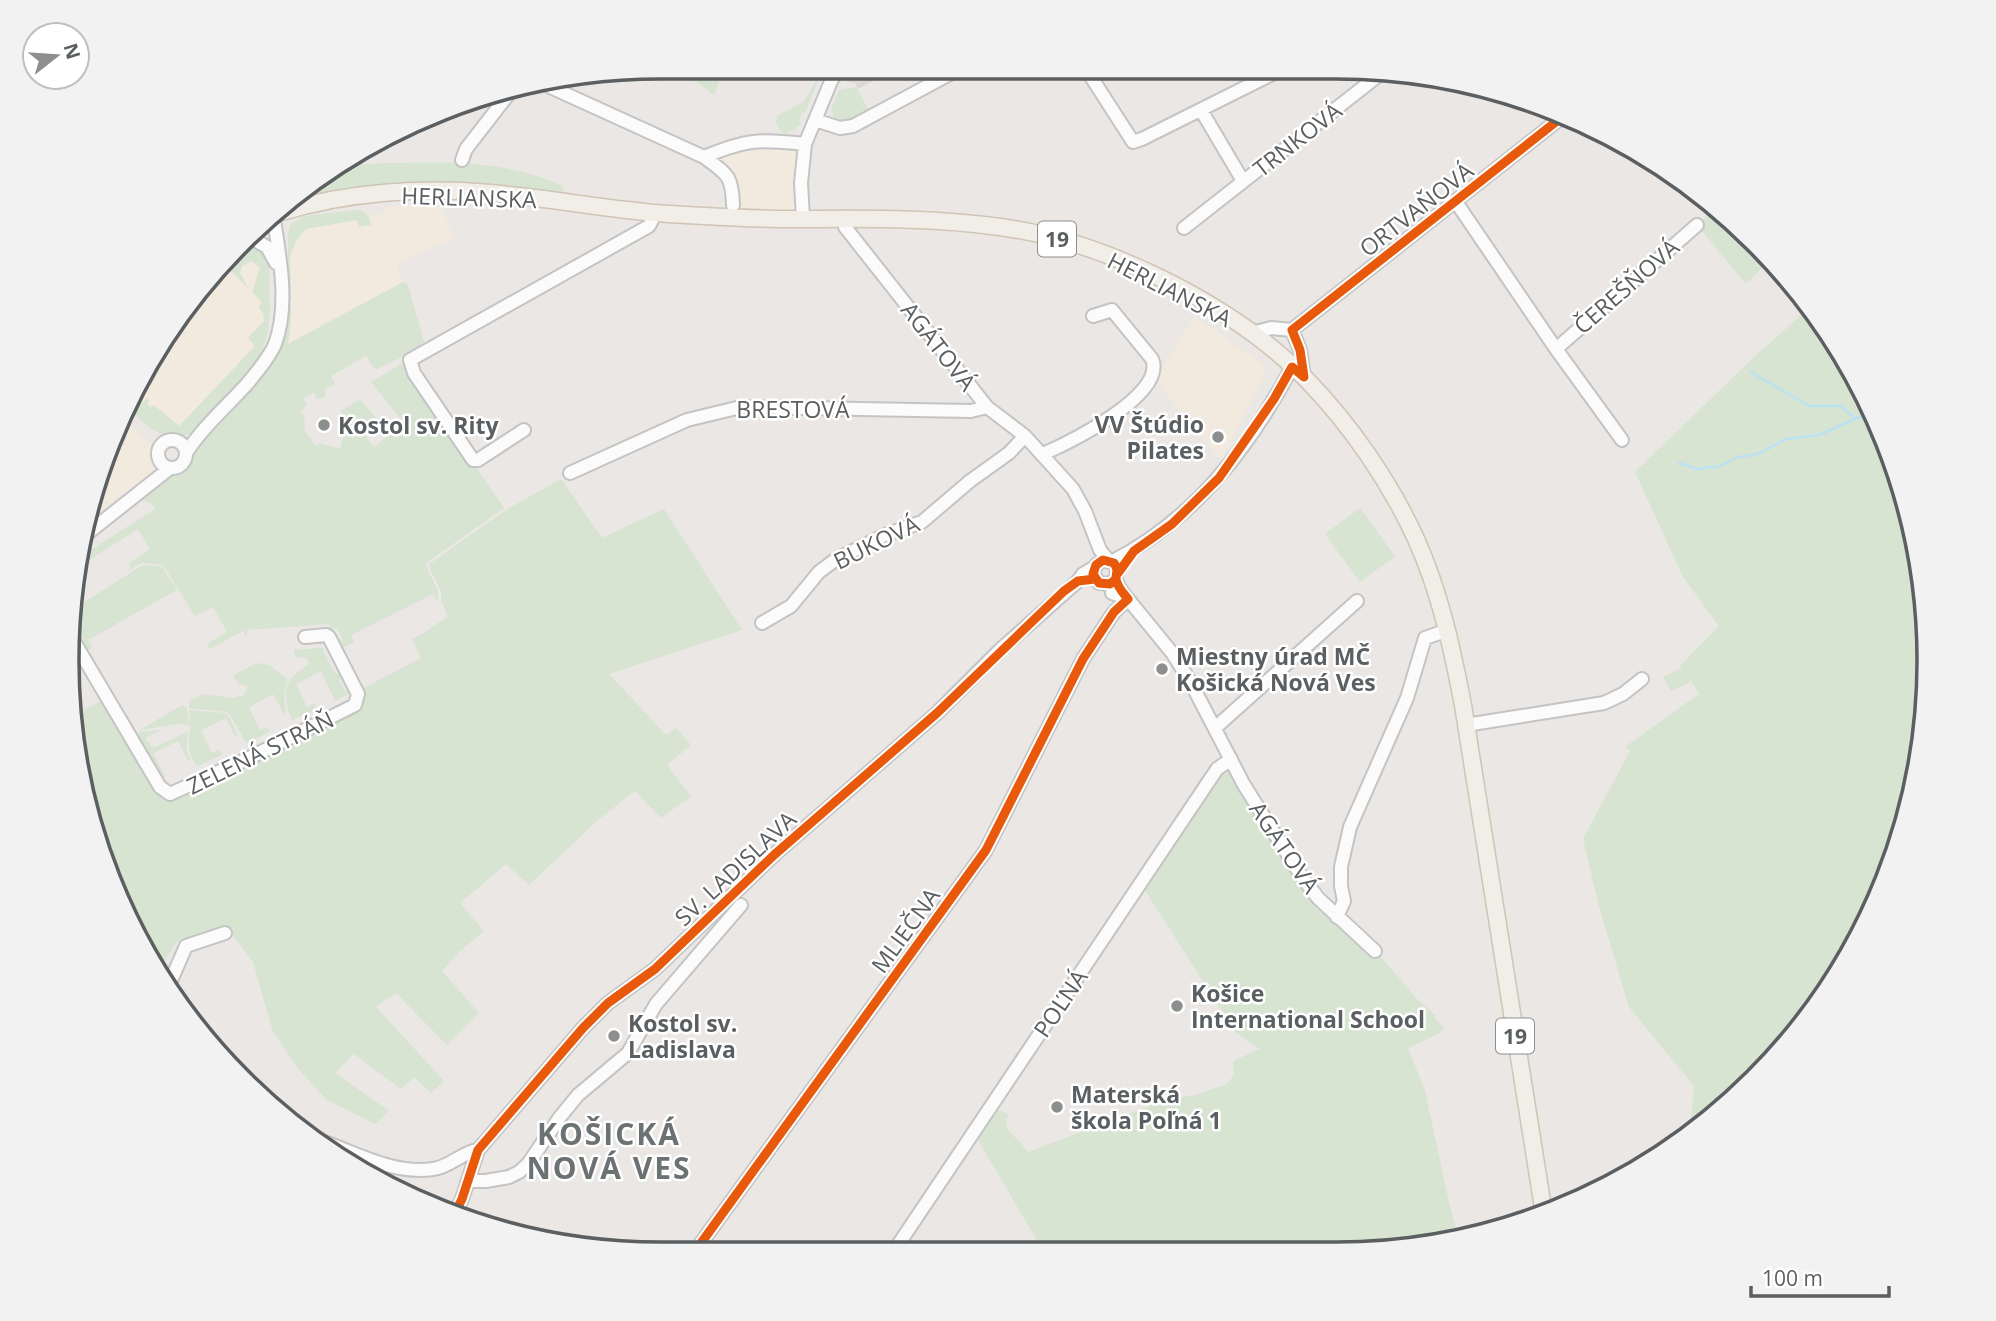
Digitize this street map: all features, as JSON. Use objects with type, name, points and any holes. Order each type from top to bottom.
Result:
[{"type":"main road","name":"HERLIANSKA","points":[[301,203],[397,193],[470,192],[656,213],[957,222],[1005,227],[1092,249],[1157,277],[1252,333],[1298,372],[1339,417],[1391,492],[1432,577],[1448,630]]},
{"type":"main road","name":"19","points":[[1448,630],[1466,725],[1542,1204]]},
{"type":"street","points":[[803,219],[801,183],[805,144],[831,79]]},
{"type":"street","points":[[815,120],[839,128],[853,127],[941,79]]},
{"type":"street","points":[[1092,79],[1133,142],[1262,79]]},
{"type":"street","name":"TRNKOVÁ","points":[[1184,228],[1373,80]]},
{"type":"street","points":[[554,89],[704,158],[724,172],[731,181],[733,205]]},
{"type":"street","points":[[462,160],[467,149],[503,101]]},
{"type":"street","name":"TRNKOVÁ","points":[[1201,110],[1243,181]]},
{"type":"street","name":"ORTVAŇOVÁ","points":[[1292,330],[1556,122]]},
{"type":"street","points":[[704,158],[749,141],[805,144]]},
{"type":"street","name":"ČEREŠŇOVÁ","points":[[1456,202],[1622,440]]},
{"type":"street","points":[[524,430],[478,460],[473,460],[414,373],[410,360],[649,226],[656,213]]},
{"type":"street","points":[[165,465],[182,464],[183,447],[201,432],[247,383],[272,350],[279,325],[280,272],[275,225]]},
{"type":"street","name":"ČEREŠŇOVÁ","points":[[1556,349],[1697,225]]},
{"type":"street","name":"AGÁTOVÁ","points":[[845,228],[987,407],[1025,436],[1043,454],[1079,500],[1087,513],[1106,571],[1114,612]]},
{"type":"street","points":[[257,241],[267,247],[280,272]]},
{"type":"street","points":[[1043,454],[1086,432],[1139,395],[1154,368],[1152,359],[1112,310],[1093,316]]},
{"type":"street","points":[[1252,333],[1271,328],[1292,330],[1303,361],[1298,372]]},
{"type":"street","name":"SV. LADISLAVA","points":[[458,1205],[478,1150],[583,1028],[608,1003],[655,969],[774,855],[937,713],[1001,649],[1083,574],[1106,571],[1172,524],[1219,478],[1268,408],[1298,372]]},
{"type":"street","name":"BRESTOVÁ","points":[[569,473],[687,420],[741,407],[971,411],[987,407]]},
{"type":"street","name":"BUKOVÁ","points":[[762,622],[791,607],[819,572],[835,560],[885,535],[922,522],[970,481],[1009,453],[1025,436]]},
{"type":"street","points":[[165,465],[158,452],[162,443],[171,440],[183,447]]},
{"type":"street","points":[[95,528],[152,484],[165,465]]},
{"type":"street","points":[[1106,571],[1128,599]]},
{"type":"street","name":"AGÁTOVÁ","points":[[1128,599],[1173,654],[1244,785],[1284,851],[1318,898],[1375,951]]},
{"type":"street","name":"MLIEČNA","points":[[702,1242],[986,850],[1083,659],[1114,612],[1128,599]]},
{"type":"street","points":[[1215,728],[1357,601]]},
{"type":"street","points":[[1338,917],[1344,901],[1341,867],[1350,827],[1407,698],[1425,638],[1448,630]]},
{"type":"street","name":"ZELENÁ STRÁŇ","points":[[79,651],[160,787],[170,794],[201,782],[355,705],[358,694],[329,637],[305,637]]},
{"type":"street","points":[[1466,725],[1604,703],[1623,694],[1642,679]]},
{"type":"street","name":"POĽNÁ","points":[[900,1242],[1217,769],[1231,759]]},
{"type":"street","name":"SV. LADISLAVA","points":[[468,1181],[509,1177],[528,1164],[560,1116],[578,1095],[628,1053],[656,1004],[741,905]]},
{"type":"street","points":[[173,977],[186,946],[225,933]]},
{"type":"street","points":[[352,1153],[380,1164],[411,1169],[435,1169],[454,1162],[470,1151],[478,1150]]},
{"type":"shaded area","points":[[877,79],[858,89],[855,83],[845,81]]},
{"type":"shaded area","points":[[805,144],[803,219],[733,218],[732,185],[704,157],[731,146]]},
{"type":"shaded area","points":[[440,203],[454,238],[397,263],[403,282],[288,345],[291,319],[290,255],[303,231],[312,225],[328,221],[382,214],[386,207]]},
{"type":"shaded area","points":[[252,247],[269,263],[268,333],[179,435],[153,423],[137,408],[157,370],[199,306]]},
{"type":"shaded area","points":[[1195,316],[1265,366],[1265,374],[1221,460],[1155,380]]},
{"type":"shaded area","points":[[130,424],[151,446],[155,461],[154,470],[135,489],[122,494],[98,513]]},
{"type":"green space","points":[[693,79],[720,79],[714,95]]},
{"type":"green space","points":[[818,79],[805,113],[802,112],[799,120],[801,123],[787,134],[781,132],[776,123],[777,116],[804,102]]},
{"type":"green space","points":[[856,87],[870,112],[848,121],[834,118],[831,110],[839,90]]},
{"type":"green space","points":[[462,163],[488,166],[538,176],[562,186],[564,190],[560,194],[463,183],[387,186],[314,194],[358,164]]},
{"type":"green space","points":[[355,210],[366,214],[371,225],[359,227],[357,220],[306,229],[296,241],[290,255],[291,319],[288,344],[403,282],[408,285],[425,346],[377,369],[366,356],[331,376],[335,384],[325,389],[325,397],[317,399],[314,392],[303,398],[307,404],[300,413],[304,415],[305,431],[316,446],[318,443],[340,449],[345,428],[359,429],[374,447],[404,423],[371,382],[404,362],[504,508],[425,564],[438,591],[438,603],[433,594],[351,635],[354,642],[345,647],[337,644],[343,640],[337,628],[330,631],[329,624],[247,630],[247,637],[243,631],[210,649],[207,644],[227,632],[213,607],[195,616],[163,565],[142,563],[127,571],[131,567],[129,563],[150,549],[138,529],[88,561],[89,551],[155,509],[151,503],[141,500],[166,476],[185,466],[190,453],[285,331],[288,312],[288,233],[291,224],[304,216]]},
{"type":"green space","points":[[1709,214],[1763,267],[1746,284],[1697,225]]},
{"type":"green space","points":[[253,245],[261,248],[269,263],[268,333],[259,360],[195,431],[169,437],[146,425],[134,414],[147,398],[147,404],[151,407],[154,405],[179,426],[255,346],[248,338],[264,321],[259,307],[262,302],[252,292],[260,268],[252,261],[242,266],[240,273],[249,289],[230,270]]},
{"type":"green space","points":[[1802,313],[1819,337],[1857,403],[1873,438],[1897,510],[1906,547],[1916,622],[1916,699],[1912,736],[1906,774],[1886,847],[1873,883],[1839,951],[1797,1015],[1773,1044],[1747,1072],[1691,1121],[1694,1086],[1629,1007],[1599,906],[1583,839],[1630,751],[1625,747],[1699,694],[1687,675],[1690,682],[1671,691],[1663,677],[1681,668],[1719,626],[1683,577],[1635,472]]},
{"type":"green space","points":[[360,399],[380,423],[373,429],[347,426],[341,411]]},
{"type":"green space","points":[[561,479],[602,538],[664,509],[742,630],[609,674],[666,735],[676,728],[691,745],[667,765],[691,796],[661,818],[635,791],[599,819],[529,885],[506,864],[460,903],[484,931],[442,971],[479,1013],[447,1045],[396,993],[376,1007],[444,1081],[431,1093],[414,1077],[401,1089],[354,1054],[335,1073],[389,1111],[375,1124],[327,1100],[300,1071],[273,1032],[253,962],[230,931],[222,928],[177,942],[163,962],[139,918],[110,847],[90,774],[81,708],[86,709],[99,702],[100,697],[159,792],[354,711],[360,690],[421,658],[412,639],[448,617],[441,600],[441,591],[428,565],[506,510]]},
{"type":"green space","points":[[1360,508],[1395,556],[1360,582],[1325,534]]},
{"type":"green space","points":[[143,565],[162,567],[177,590],[88,640],[92,648],[86,650],[80,639],[82,603]]},
{"type":"green space","points":[[322,648],[335,673],[344,674],[339,680],[345,691],[350,689],[352,692],[335,701],[321,671],[296,684],[307,707],[315,703],[317,709],[292,720],[287,705],[288,683],[309,663],[306,658],[295,657],[294,650]]},
{"type":"green space","points":[[256,663],[269,665],[287,679],[284,714],[273,694],[249,707],[260,730],[267,727],[270,732],[246,743],[227,712],[189,708],[189,701],[204,694],[232,698],[244,695],[248,687],[239,684],[233,676]]},
{"type":"green space","points":[[182,705],[186,707],[190,725],[176,724],[140,730]]},
{"type":"green space","points":[[189,710],[225,713],[237,734],[236,738],[226,718],[201,730],[212,753],[219,750],[222,755],[198,766],[190,754]]},
{"type":"green space","points":[[161,730],[145,738],[151,746],[155,747],[188,732],[186,749],[190,759],[188,761],[178,741],[153,753],[165,776],[162,778],[137,735],[139,732]]},
{"type":"green space","points":[[1231,759],[1302,877],[1381,957],[1444,1028],[1438,1034],[1408,1048],[1425,1091],[1456,1229],[1374,1241],[1038,1242],[978,1140],[998,1110],[1008,1114],[1006,1126],[1028,1152],[1165,1100],[1195,1095],[1227,1084],[1234,1075],[1233,1061],[1260,1049],[1236,1033],[1141,884]]},
{"type":"waterway","points":[[1751,372],[1809,406],[1840,406],[1855,418]]},
{"type":"waterway","points":[[1679,463],[1697,469],[1720,466],[1738,457],[1758,454],[1786,439],[1819,435],[1863,416]]},
{"type":"cycle path","points":[[1304,377],[1300,350],[1292,330],[1556,122]]},
{"type":"cycle path","points":[[1118,573],[1134,551],[1172,524],[1219,478],[1274,399],[1292,367],[1304,377]]},
{"type":"cycle path","points":[[1103,560],[1114,563],[1117,570],[1116,579],[1110,584],[1099,583],[1093,574],[1096,565],[1103,560]]},
{"type":"cycle path","points":[[459,1205],[478,1150],[583,1028],[608,1003],[655,969],[774,855],[937,713],[1064,591],[1078,581],[1095,579]]},
{"type":"cycle path","points":[[702,1242],[986,850],[1083,659],[1114,612],[1128,599],[1116,579]]},
{"type":"place","name":"Kostol sv. Rity","points":[[324,425]]},
{"type":"place","name":"VV Štúdio Pilates","points":[[1218,437]]},
{"type":"place","name":"Miestny úrad MČ Košická Nová Ves","points":[[1162,669]]},
{"type":"place","name":"Košice International School","points":[[1177,1006]]},
{"type":"place","name":"Kostol sv. Ladislava","points":[[614,1036]]},
{"type":"place","name":"Materská škola Poľná 1","points":[[1057,1107]]},
{"type":"district","name":"KOŠICKÁ NOVÁ VES","points":[[609,1150]]}]
